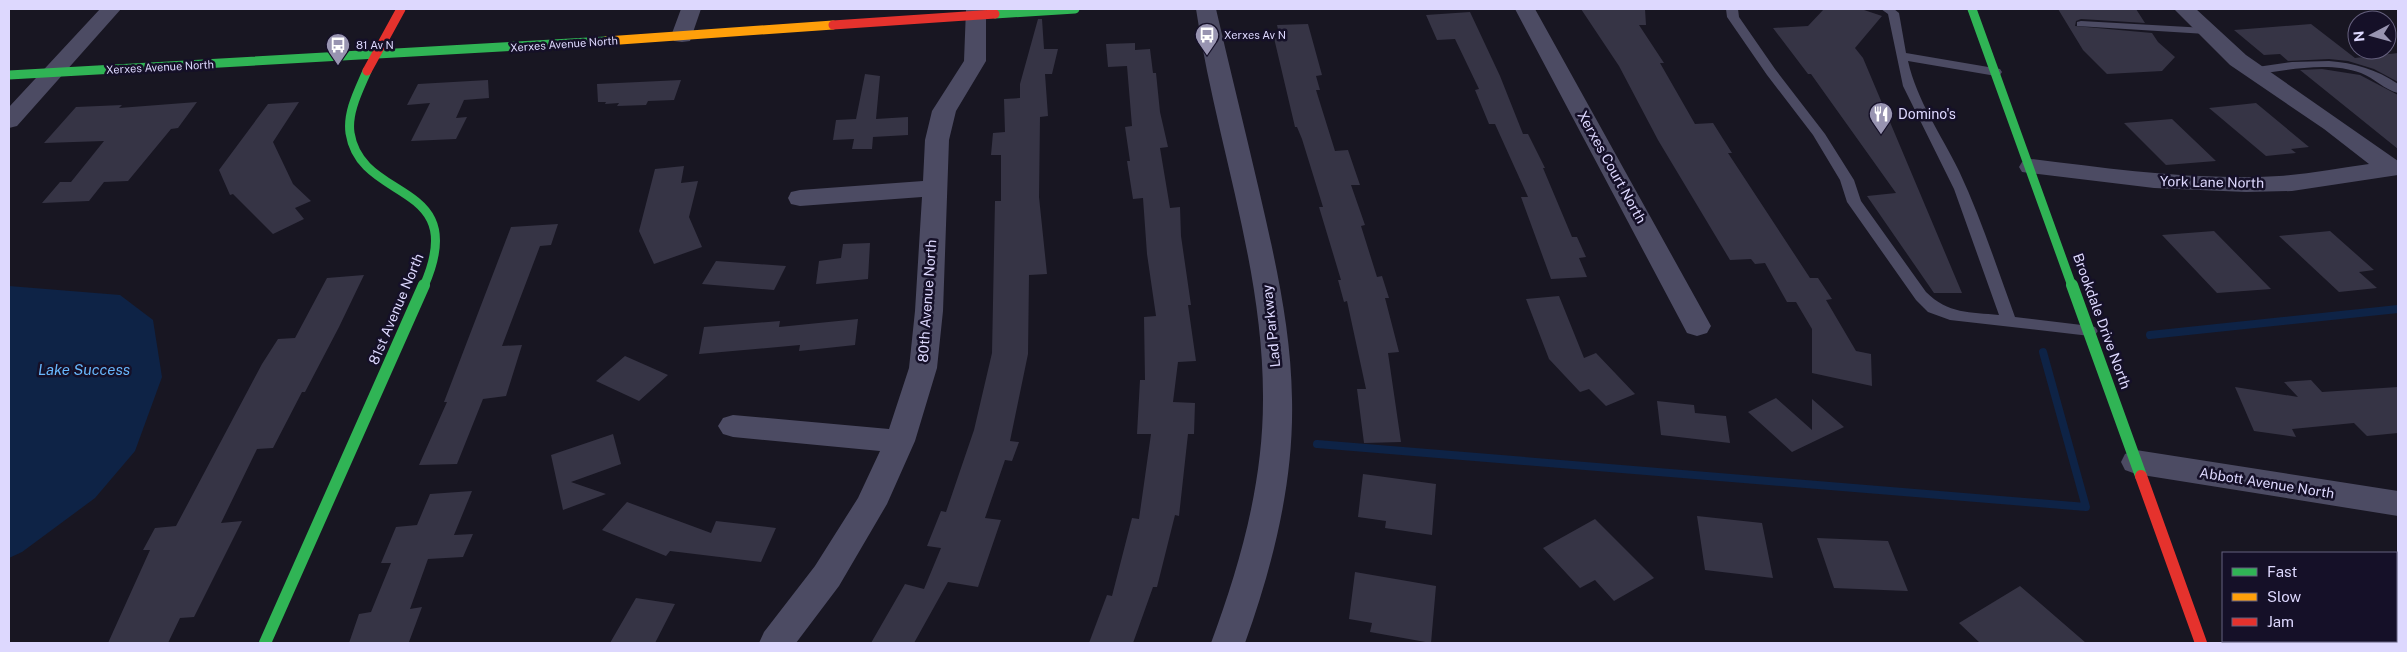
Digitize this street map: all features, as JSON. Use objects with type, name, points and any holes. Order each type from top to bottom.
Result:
[{"type":"street","points":[[9,121],[111,9]]},
{"type":"street","name":"81st Avenue North","points":[[265,643],[425,283],[436,251],[436,230],[426,212],[376,175],[359,156],[350,134],[352,112],[373,55],[401,9]]},
{"type":"street","points":[[682,36],[691,9]]},
{"type":"street","name":"Xerxes Avenue North","points":[[9,75],[682,36],[976,12],[1075,9]]},
{"type":"street","name":"Lad Parkway","points":[[1206,9],[1267,283],[1276,353],[1277,430],[1265,518],[1241,609],[1228,643]]},
{"type":"street","name":"Xerxes Court North","points":[[1525,9],[1697,326]]},
{"type":"street","name":"Brookdale Drive North","points":[[1972,9],[2031,167],[2201,643]]},
{"type":"street","name":"York Lane North","points":[[2184,9],[2206,31],[2254,71],[2395,169]]},
{"type":"street","name":"80th Avenue North","points":[[776,643],[828,576],[871,504],[900,441],[923,368],[929,311],[937,140],[944,111],[975,61],[976,12]]},
{"type":"street","name":"York Lane North","points":[[2031,167],[2147,181],[2214,184],[2279,184],[2395,169]]},
{"type":"street","points":[[800,198],[934,188]]},
{"type":"street","points":[[734,426],[900,441]]},
{"type":"street","name":"Abbott Avenue North","points":[[2136,462],[2398,504]]},
{"type":"lane","points":[[1732,9],[1733,17],[1755,49],[1819,134],[1847,180],[1854,202],[1921,296],[1933,308],[1950,314],[2090,331]]},
{"type":"lane","points":[[1887,9],[1893,13],[1903,69],[1914,98],[1952,172],[1973,220],[2009,322]]},
{"type":"lane","points":[[2081,24],[2206,31]]},
{"type":"lane","points":[[1901,56],[1996,72]]},
{"type":"lane","points":[[2254,71],[2320,62],[2359,68],[2398,89]]},
{"type":"water","name":"Lake Success","points":[[9,286],[120,295],[153,320],[162,377],[135,451],[95,498],[22,552],[9,558]]},
{"type":"building","points":[[1581,9],[1645,9],[1646,25],[1639,25],[1664,63],[1660,63],[1695,124],[1713,123],[1732,153],[1728,153],[1810,278],[1818,278],[1832,299],[1826,300],[1856,351],[1871,354],[1872,386],[1812,373],[1812,329],[1796,302],[1787,302],[1765,263],[1755,264],[1751,259],[1730,260],[1658,140],[1619,66]]},
{"type":"building","points":[[1824,9],[1861,9],[1882,16],[1855,48],[1863,58],[1962,293],[1934,293],[1867,196],[1896,193],[1811,74],[1808,74],[1773,28],[1808,26]]},
{"type":"building","points":[[2058,9],[2136,9],[2145,23],[2081,19],[2076,21],[2075,26],[2152,33],[2158,42],[2175,57],[2162,71],[2107,74],[2083,50]]},
{"type":"building","points":[[1470,12],[1500,76],[1523,134],[1528,134],[1545,168],[1543,168],[1572,237],[1577,237],[1586,257],[1579,258],[1587,277],[1551,279],[1521,197],[1528,197],[1495,124],[1489,124],[1475,90],[1479,89],[1455,39],[1437,40],[1426,15]]},
{"type":"building","points":[[1038,19],[1042,19],[1044,49],[1058,49],[1052,74],[1045,74],[1048,116],[1040,117],[1039,197],[1047,274],[1029,275],[1028,354],[1010,441],[1019,442],[1012,461],[1005,460],[985,518],[1001,520],[978,587],[948,582],[914,643],[871,643],[905,584],[924,589],[941,548],[927,546],[941,511],[946,512],[974,430],[992,353],[995,201],[1001,201],[1001,155],[991,155],[993,133],[1005,132],[1004,99],[1020,98],[1020,84]]},
{"type":"building","points":[[1308,24],[1322,75],[1316,76],[1320,90],[1316,90],[1335,151],[1348,150],[1360,185],[1351,185],[1365,225],[1361,226],[1377,277],[1382,276],[1389,298],[1385,298],[1399,352],[1388,353],[1401,442],[1364,443],[1357,389],[1366,389],[1347,301],[1344,302],[1338,280],[1341,280],[1319,207],[1323,207],[1302,139],[1297,127],[1295,127],[1274,38],[1280,38],[1277,25]]},
{"type":"building","points":[[2311,24],[2347,52],[2347,60],[2397,60],[2398,53],[2398,82],[2374,69],[2348,61],[2329,59],[2288,61],[2280,54],[2264,55],[2234,30]]},
{"type":"building","points":[[1135,43],[1135,50],[1150,49],[1153,73],[1156,73],[1160,112],[1168,147],[1160,148],[1170,208],[1180,207],[1181,236],[1191,305],[1188,305],[1196,361],[1178,362],[1173,402],[1195,403],[1194,434],[1188,434],[1179,516],[1175,515],[1157,587],[1153,587],[1133,643],[1089,643],[1107,595],[1112,596],[1132,518],[1139,519],[1151,434],[1137,434],[1140,380],[1145,380],[1144,317],[1156,316],[1147,254],[1143,198],[1133,199],[1127,161],[1130,161],[1125,127],[1132,126],[1127,66],[1108,67],[1106,44]]},
{"type":"building","points":[[2322,69],[2360,75],[2398,95],[2398,149],[2300,70]]},
{"type":"building","points":[[865,74],[880,76],[876,119],[908,117],[908,135],[873,137],[872,149],[852,149],[854,139],[833,140],[836,120],[856,119]]},
{"type":"building","points":[[488,80],[489,98],[464,100],[456,118],[467,117],[456,139],[411,141],[430,103],[407,105],[418,84]]},
{"type":"building","points":[[681,80],[674,100],[648,101],[646,105],[617,106],[619,103],[605,104],[606,102],[598,102],[597,84]]},
{"type":"building","points":[[197,102],[178,128],[171,129],[128,181],[104,182],[89,201],[42,203],[60,182],[71,182],[104,141],[44,143],[76,107],[122,105],[119,108]]},
{"type":"building","points":[[299,102],[273,142],[293,184],[311,201],[295,208],[304,219],[273,234],[233,194],[230,195],[219,170],[268,104]]},
{"type":"building","points":[[2256,103],[2309,147],[2291,149],[2296,153],[2266,156],[2209,108]]},
{"type":"building","points":[[2172,119],[2216,161],[2166,165],[2124,123]]},
{"type":"building","points":[[684,166],[681,183],[698,181],[689,217],[702,247],[654,264],[639,231],[655,169]]},
{"type":"building","points":[[558,224],[551,245],[540,246],[502,346],[522,345],[506,396],[483,399],[457,464],[419,465],[447,402],[444,402],[511,227]]},
{"type":"building","points":[[2214,231],[2271,289],[2217,293],[2162,235]]},
{"type":"building","points":[[2330,231],[2374,270],[2359,272],[2377,288],[2339,292],[2279,236]]},
{"type":"building","points":[[870,243],[868,279],[816,284],[819,261],[841,258],[843,244]]},
{"type":"building","points":[[716,261],[786,266],[774,290],[702,284]]},
{"type":"building","points":[[364,275],[305,392],[302,392],[273,448],[257,449],[221,523],[242,521],[194,617],[180,618],[168,643],[108,643],[150,550],[143,550],[155,528],[176,526],[262,364],[278,339],[295,338],[327,278]]},
{"type":"building","points":[[1559,296],[1584,358],[1596,353],[1635,394],[1606,406],[1589,389],[1580,392],[1549,359],[1526,299]]},
{"type":"building","points":[[858,319],[855,345],[799,351],[800,345],[699,354],[704,327],[780,321],[779,327]]},
{"type":"building","points":[[625,356],[668,375],[639,401],[596,381]]},
{"type":"building","points":[[2311,380],[2322,392],[2398,387],[2398,433],[2367,436],[2354,423],[2292,429],[2296,437],[2254,431],[2235,387],[2298,397],[2284,382]]},
{"type":"building","points":[[1776,398],[1812,430],[1812,399],[1844,427],[1792,452],[1748,412]]},
{"type":"building","points":[[1657,401],[1694,405],[1695,413],[1726,416],[1730,443],[1661,435]]},
{"type":"building","points":[[613,434],[621,464],[571,482],[606,494],[563,510],[551,455]]},
{"type":"building","points":[[1363,474],[1436,484],[1432,535],[1385,528],[1386,521],[1358,517]]},
{"type":"building","points":[[472,491],[454,535],[473,534],[463,557],[428,559],[410,609],[422,607],[409,642],[349,643],[359,614],[371,612],[391,563],[381,563],[396,527],[417,525],[430,494]]},
{"type":"building","points":[[627,502],[711,533],[716,521],[776,528],[761,562],[670,551],[666,556],[602,530]]},
{"type":"building","points":[[1697,516],[1762,523],[1773,578],[1705,570]]},
{"type":"building","points":[[1595,519],[1654,578],[1614,601],[1595,580],[1580,588],[1543,548]]},
{"type":"building","points":[[1817,538],[1888,541],[1908,591],[1834,588]]},
{"type":"building","points":[[1355,572],[1436,586],[1431,643],[1370,632],[1372,623],[1349,619]]},
{"type":"building","points":[[2020,586],[2086,643],[1980,643],[1959,623]]},
{"type":"building","points":[[636,598],[675,604],[655,643],[610,643]]},
{"type":"waterway","points":[[2150,335],[2398,309]]},
{"type":"waterway","points":[[1317,444],[2086,507],[2043,352]]},
{"type":"traffic: fast","points":[[995,14],[1075,9]]},
{"type":"traffic: fast","points":[[1972,9],[2141,476]]},
{"type":"traffic: fast","points":[[9,75],[606,41]]},
{"type":"traffic: fast","points":[[265,643],[429,274],[436,249],[437,240],[433,223],[424,209],[411,197],[380,176],[366,164],[356,151],[350,134],[350,118],[354,102],[367,71]]},
{"type":"traffic: slow","points":[[606,41],[833,25]]},
{"type":"traffic: jam","points":[[367,71],[401,9]]},
{"type":"traffic: jam","points":[[833,25],[995,14]]},
{"type":"traffic: jam","points":[[2141,476],[2201,643]]},
{"type":"place","name":"Xerxes Av N","points":[[1207,56]]},
{"type":"place","name":"81 Av N","points":[[338,66]]},
{"type":"place","name":"Domino's","points":[[1881,135]]}]
